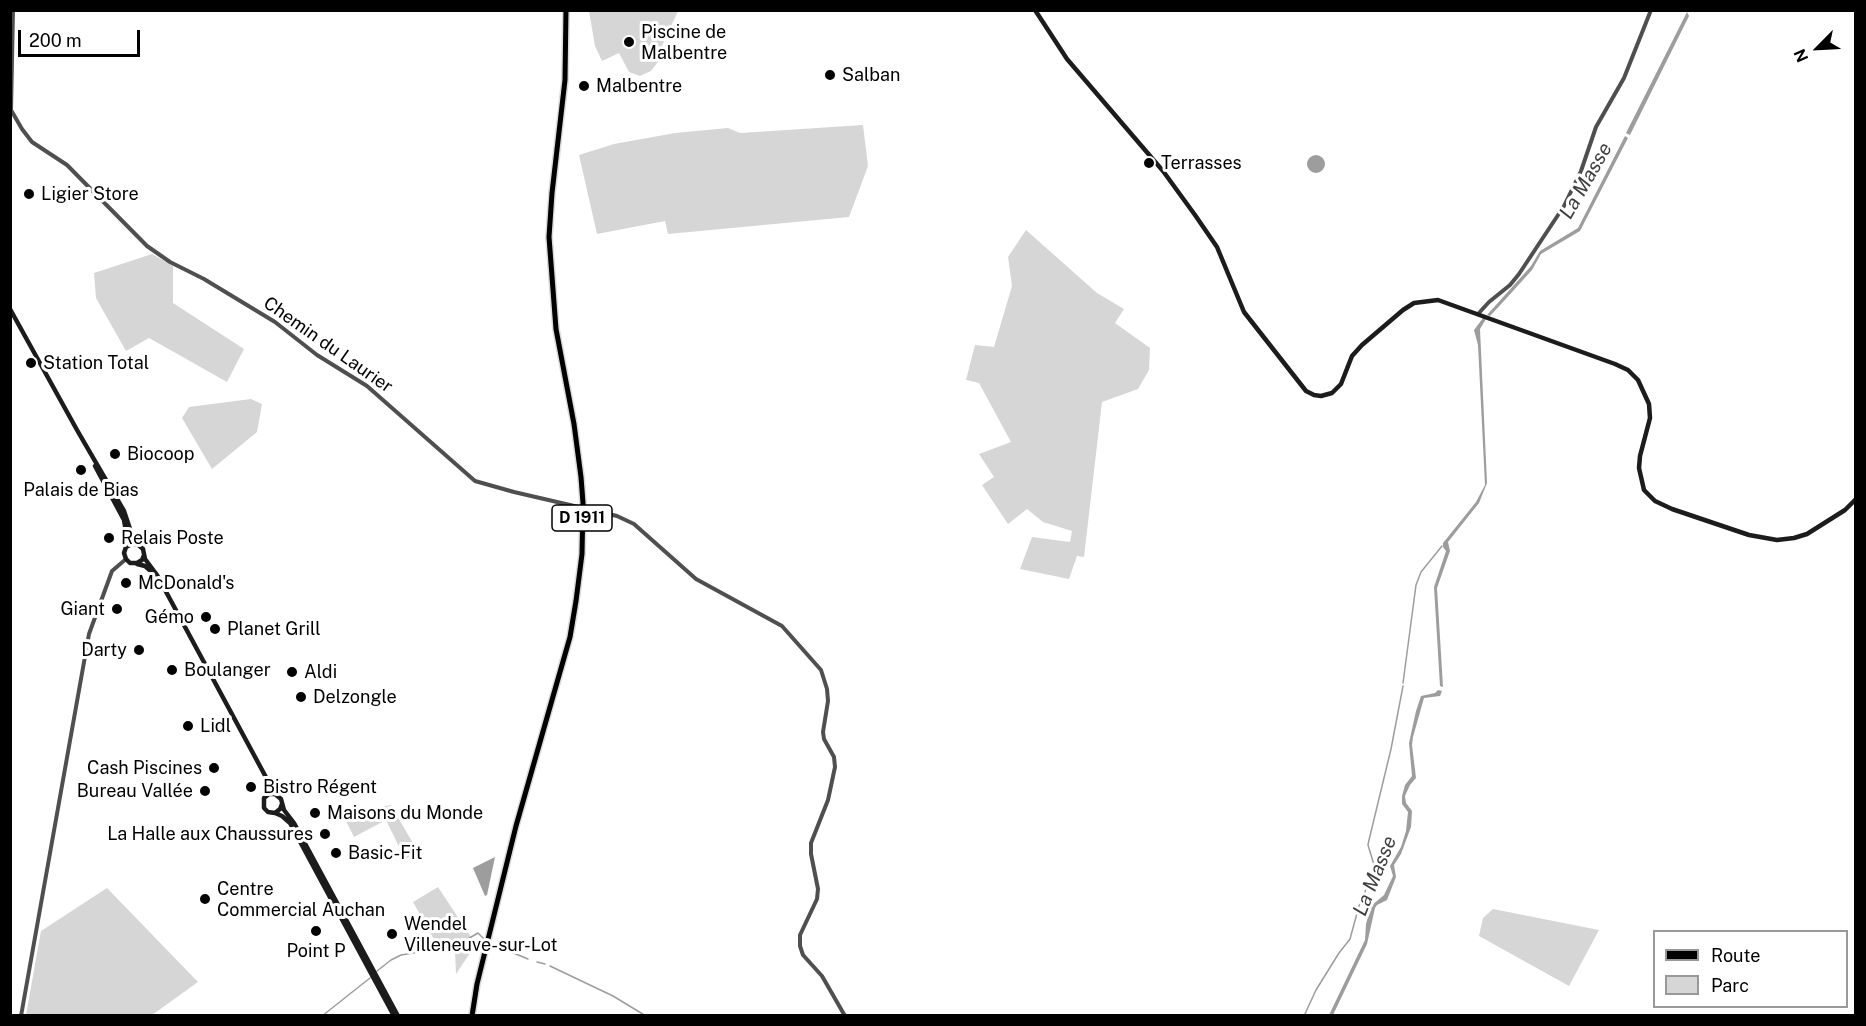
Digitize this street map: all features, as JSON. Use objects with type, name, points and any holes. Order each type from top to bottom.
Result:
[{"type":"main road","name":"D 1911","points":[[472,1016],[477,984],[516,826],[570,637],[582,554],[581,477],[574,424],[556,329],[549,237],[565,80],[566,10]]},
{"type":"main road","points":[[1035,10],[1067,59],[1150,155],[1195,215],[1216,247],[1244,312],[1272,346],[1300,386],[1314,395],[1332,393],[1341,384],[1353,356],[1403,310],[1414,303],[1438,300],[1615,363],[1628,370],[1638,380],[1649,404],[1650,418],[1640,456],[1640,480],[1644,490],[1655,501],[1749,535],[1777,540],[1807,534],[1845,510],[1856,499]]},
{"type":"main road","points":[[10,309],[124,520],[127,532],[124,553],[126,559],[146,566],[159,579]]},
{"type":"main road","points":[[82,440],[117,498],[132,537],[142,547],[144,555],[275,794],[279,796],[396,1016]]},
{"type":"main road","points":[[102,480],[117,498]]},
{"type":"main road","points":[[126,547],[137,544]]},
{"type":"main road","points":[[135,563],[142,560],[144,555]]},
{"type":"main road","points":[[264,772],[266,796],[263,803],[264,808],[268,812],[282,816],[290,823],[396,1016]]},
{"type":"main road","points":[[266,796],[275,794]]},
{"type":"main road","points":[[275,813],[282,804]]},
{"type":"street","points":[[11,110],[13,10]]},
{"type":"street","points":[[1478,314],[1519,274],[1558,216],[1581,171],[1596,127],[1624,78],[1651,10]]},
{"type":"street","name":"Chemin du Laurier","points":[[11,110],[26,136],[67,165],[147,246],[170,262],[229,293],[275,322],[317,355],[367,386],[469,477],[483,484],[617,516],[634,524],[696,579],[782,626],[820,670],[827,689],[828,701],[823,732],[824,740],[834,757],[835,767],[828,800],[811,843],[811,855],[818,889],[817,899],[800,935],[800,946],[803,955],[822,976],[844,1016]]},
{"type":"street","points":[[21,1016],[90,634],[112,571],[126,559]]},
{"type":"green space","name":"Piscine de Malbentre","points":[[589,11],[678,11],[660,50],[661,58],[651,71],[640,76],[629,72],[619,53],[602,61],[595,46]]},
{"type":"green space","points":[[863,125],[868,166],[849,217],[668,234],[665,221],[597,234],[579,155],[614,144],[675,133],[728,128],[740,133]]},
{"type":"green space","points":[[1026,230],[1097,293],[1124,309],[1115,323],[1150,348],[1149,370],[1138,389],[1102,402],[1084,557],[1077,556],[1069,579],[1020,569],[1032,537],[1070,542],[1072,531],[1043,522],[1027,509],[1008,524],[982,485],[994,477],[979,454],[1011,442],[979,383],[966,380],[975,345],[994,347],[1012,286],[1008,257]]},
{"type":"green space","points":[[152,254],[173,266],[173,303],[244,349],[227,382],[149,338],[126,351],[96,298],[94,273]]},
{"type":"green space","points":[[251,399],[262,404],[257,432],[212,469],[182,418],[189,407]]},
{"type":"green space","points":[[391,805],[418,852],[405,859],[386,820],[354,837],[343,815]]},
{"type":"green space","points":[[438,887],[473,940],[470,953],[456,974],[455,951],[441,952],[413,902]]},
{"type":"green space","points":[[107,888],[198,982],[152,1015],[26,1015],[41,931]]},
{"type":"green space","points":[[1493,909],[1599,930],[1569,986],[1479,936],[1483,918]]},
{"type":"shaded area","points":[[1687,12],[1689,16],[1630,135],[1626,133]]},
{"type":"shaded area","points":[[1625,136],[1628,138],[1580,231],[1541,254],[1532,270],[1490,316],[1487,315],[1531,266],[1540,251],[1578,228]]},
{"type":"shaded area","points":[[1316,155],[1322,158],[1325,164],[1322,170],[1316,173],[1310,170],[1307,164],[1310,158]]},
{"type":"shaded area","points":[[1483,318],[1486,319],[1480,329],[1487,483],[1479,503],[1448,542],[1450,551],[1437,588],[1443,687],[1440,686],[1434,587],[1446,551],[1443,543],[1476,502],[1485,485],[1478,345],[1474,330]]},
{"type":"shaded area","points":[[1438,690],[1442,691],[1440,696],[1424,698],[1413,737],[1416,778],[1405,796],[1406,803],[1412,811],[1411,827],[1401,854],[1394,865],[1396,877],[1387,900],[1375,908],[1367,944],[1333,1015],[1329,1015],[1365,940],[1371,906],[1384,895],[1393,876],[1390,866],[1401,847],[1406,831],[1408,812],[1402,804],[1402,796],[1405,785],[1412,776],[1409,743],[1416,711],[1421,696],[1435,693]]},
{"type":"shaded area","points":[[495,857],[487,895],[485,896],[473,868]]},
{"type":"waterway","name":"La Masse","points":[[1403,683],[1416,585],[1421,572],[1442,546]]},
{"type":"waterway","name":"La Masse","points":[[1304,1016],[1316,990],[1350,939],[1359,906],[1375,868],[1368,845],[1391,749],[1403,686]]},
{"type":"waterway","points":[[377,971],[401,955],[456,946],[478,933],[484,939]]},
{"type":"waterway","points":[[506,950],[528,959]]},
{"type":"waterway","points":[[537,962],[545,964]]},
{"type":"waterway","points":[[550,966],[613,996],[646,1016]]},
{"type":"waterway","points":[[322,1016],[370,978]]},
{"type":"place","name":"Piscine de Malbentre","points":[[629,42]]},
{"type":"place","name":"Salban","points":[[830,75]]},
{"type":"place","name":"Malbentre","points":[[584,86]]},
{"type":"place","name":"Terrasses","points":[[1149,163]]},
{"type":"place","name":"Ligier Store","points":[[29,194]]},
{"type":"place","name":"Station Total","points":[[31,363]]},
{"type":"place","name":"Biocoop","points":[[115,454]]},
{"type":"place","name":"Palais de Bias","points":[[81,470]]},
{"type":"place","name":"Relais Poste","points":[[109,538]]},
{"type":"place","name":"McDonald's","points":[[126,583]]},
{"type":"place","name":"Giant","points":[[117,609]]},
{"type":"place","name":"Gémo","points":[[206,617]]},
{"type":"place","name":"Planet Grill","points":[[215,629]]},
{"type":"place","name":"Darty","points":[[139,650]]},
{"type":"place","name":"Boulanger","points":[[172,670]]},
{"type":"place","name":"Aldi","points":[[292,672]]},
{"type":"place","name":"Delzongle","points":[[301,697]]},
{"type":"place","name":"Lidl","points":[[188,726]]},
{"type":"place","name":"Cash Piscines","points":[[214,768]]},
{"type":"place","name":"Bistro Régent","points":[[251,787]]},
{"type":"place","name":"Bureau Vallée","points":[[205,791]]},
{"type":"place","name":"Maisons du Monde","points":[[315,813]]},
{"type":"place","name":"La Halle aux Chaussures","points":[[325,834]]},
{"type":"place","name":"Basic-Fit","points":[[336,853]]},
{"type":"place","name":"Centre Commercial Auchan","points":[[205,899]]},
{"type":"place","name":"Point P","points":[[316,931]]},
{"type":"place","name":"Wendel Villeneuve-sur-Lot","points":[[392,934]]}]
